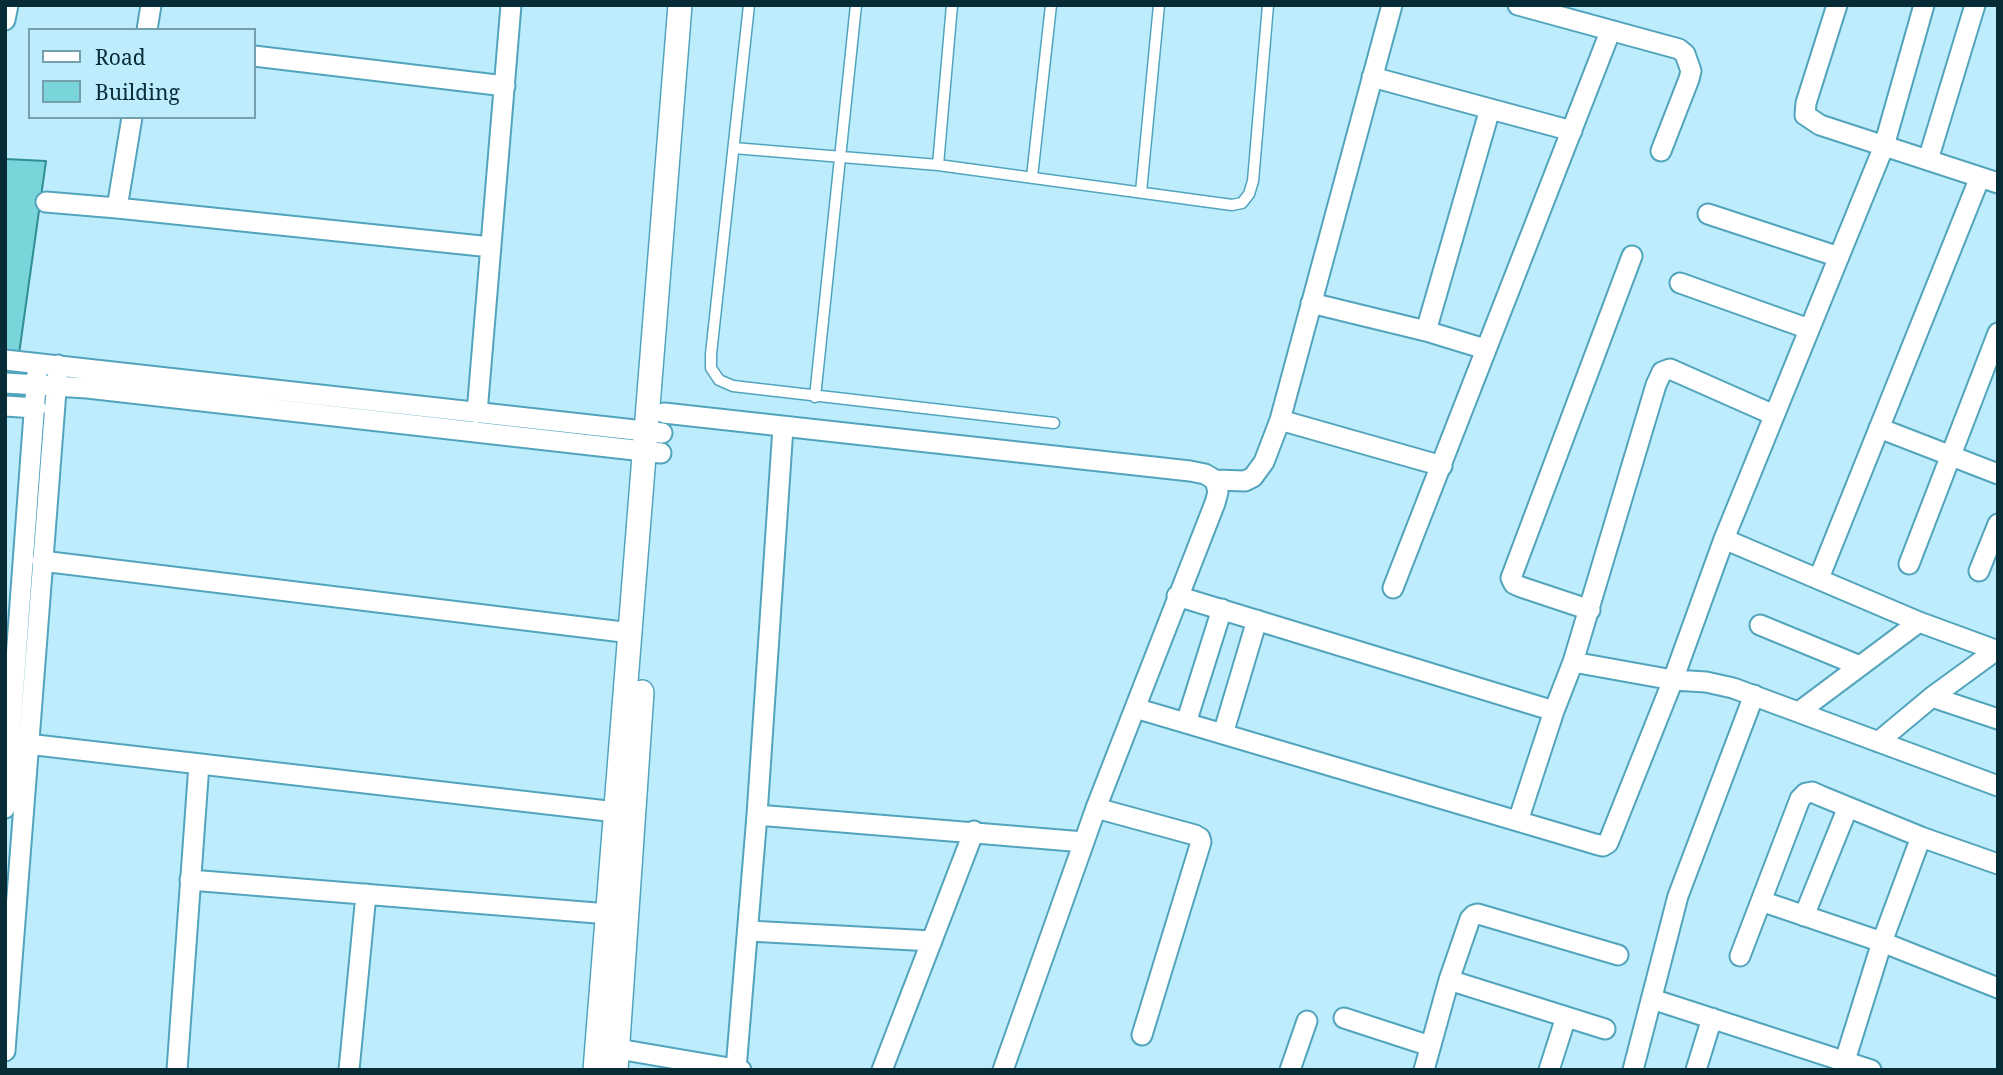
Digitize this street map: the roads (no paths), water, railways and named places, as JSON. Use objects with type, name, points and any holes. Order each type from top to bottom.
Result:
[{"type":"street","points":[[5,20],[8,5]]},
{"type":"street","points":[[147,28],[151,5]]},
{"type":"street","points":[[477,413],[511,5]]},
{"type":"street","points":[[680,5],[656,436],[631,634],[616,812],[617,1060],[739,1069],[782,426]]},
{"type":"street","points":[[595,1070],[617,915],[656,436],[696,5]]},
{"type":"street","points":[[5,383],[656,436],[782,426],[1190,471],[1205,474],[1215,480],[1245,481],[1253,477],[1264,462],[1280,420],[1392,5]]},
{"type":"street","points":[[1518,5],[1679,49],[1689,59],[1689,79],[1661,151]]},
{"type":"street","points":[[1819,578],[1879,428],[1989,180],[1820,125],[1805,115],[1805,103],[1837,5]]},
{"type":"street","points":[[1135,708],[1595,845],[1603,846],[1608,843],[1673,680],[1724,539],[1884,146],[1924,5]]},
{"type":"street","points":[[1928,160],[1975,5]]},
{"type":"street","points":[[1393,588],[1610,32]]},
{"type":"street","points":[[256,56],[505,86]]},
{"type":"street","points":[[1373,77],[1572,131]]},
{"type":"street","points":[[1426,331],[1490,109]]},
{"type":"street","points":[[117,208],[132,119]]},
{"type":"street","points":[[46,202],[491,247]]},
{"type":"street","points":[[1708,214],[1839,257]]},
{"type":"street","points":[[1590,610],[1521,587],[1514,584],[1511,578],[1632,256]]},
{"type":"street","points":[[1680,283],[1808,328]]},
{"type":"street","points":[[1311,303],[1426,331],[1485,349]]},
{"type":"street","points":[[1909,564],[1998,333]]},
{"type":"street","points":[[5,360],[656,436]]},
{"type":"street","points":[[24,561],[47,386],[38,363]]},
{"type":"street","points":[[5,1051],[24,561],[36,408],[58,365]]},
{"type":"street","points":[[1518,821],[1590,610],[1662,372],[1666,369],[1675,371],[1774,415]]},
{"type":"street","points":[[5,405],[36,408]]},
{"type":"street","points":[[1280,420],[1442,466]]},
{"type":"street","points":[[1879,428],[1998,474]]},
{"type":"street","points":[[1003,1070],[1096,808],[1215,503],[1218,492],[1215,480]]},
{"type":"street","points":[[1979,571],[1998,524]]},
{"type":"street","points":[[1724,539],[1919,622],[1997,650]]},
{"type":"street","points":[[24,561],[631,634]]},
{"type":"street","points":[[1177,596],[1554,710]]},
{"type":"street","points":[[1186,723],[1222,609]]},
{"type":"street","points":[[1223,734],[1257,620]]},
{"type":"street","points":[[1800,711],[1919,622]]},
{"type":"street","points":[[1760,625],[1860,666]]},
{"type":"street","points":[[1878,742],[1932,697],[1997,650]]},
{"type":"street","points":[[1573,662],[1673,680],[1706,682],[1754,695],[1998,786]]},
{"type":"street","points":[[1633,1070],[1678,896],[1754,695]]},
{"type":"street","points":[[1932,697],[1998,719]]},
{"type":"street","points":[[19,743],[616,812]]},
{"type":"street","points":[[5,808],[19,743]]},
{"type":"street","points":[[177,1070],[199,764]]},
{"type":"street","points":[[1740,956],[1800,799],[1806,793],[1812,792],[1921,837],[1998,864]]},
{"type":"street","points":[[1804,916],[1848,807]]},
{"type":"street","points":[[1096,808],[1195,835],[1201,842],[1142,1035]]},
{"type":"street","points":[[757,814],[1084,842]]},
{"type":"street","points":[[882,1070],[974,831]]},
{"type":"street","points":[[1844,1065],[1882,942],[1921,837]]},
{"type":"street","points":[[190,880],[617,915]]},
{"type":"street","points":[[349,1070],[366,894]]},
{"type":"street","points":[[1760,901],[1882,942],[1998,988]]},
{"type":"street","points":[[1424,1070],[1449,980],[1470,919],[1478,914],[1618,955]]},
{"type":"street","points":[[749,930],[932,941]]},
{"type":"street","points":[[1449,980],[1605,1029]]},
{"type":"street","points":[[1652,999],[1844,1065],[1871,1070]]},
{"type":"street","points":[[1549,1070],[1566,1017]]},
{"type":"street","points":[[1344,1018],[1430,1046]]},
{"type":"street","points":[[1696,1070],[1712,1018]]},
{"type":"street","points":[[1290,1070],[1307,1021]]},
{"type":"lane","points":[[749,5],[711,354],[711,368],[719,380],[733,386],[815,397],[1054,423]]},
{"type":"lane","points":[[815,397],[856,5]]},
{"type":"lane","points":[[938,165],[952,5]]},
{"type":"lane","points":[[1032,177],[1051,5]]},
{"type":"lane","points":[[1141,192],[1159,5]]},
{"type":"lane","points":[[734,148],[938,165],[1232,205],[1242,203],[1249,194],[1253,181],[1268,5]]}]
